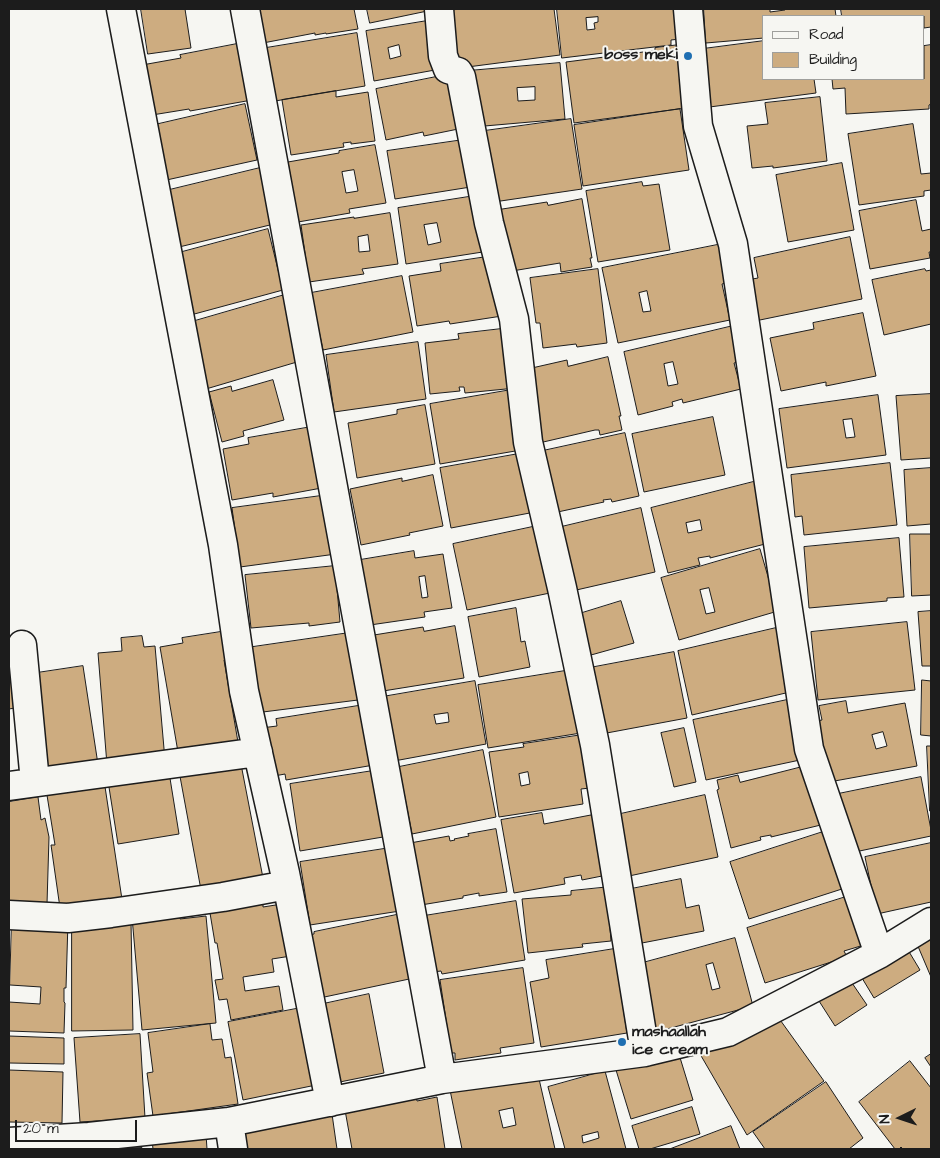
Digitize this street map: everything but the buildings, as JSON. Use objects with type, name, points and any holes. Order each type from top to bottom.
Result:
[{"type":"street","points":[[121,9],[221,535],[244,690],[287,886],[330,1102]]},
{"type":"street","points":[[245,9],[442,1079]]},
{"type":"street","points":[[439,9],[443,56],[448,69],[458,72],[461,77],[489,223],[514,318],[528,442],[562,588],[595,745],[646,1052]]},
{"type":"street","points":[[688,9],[698,126],[733,244],[809,749],[879,954]]},
{"type":"street","points":[[22,645],[36,782]]},
{"type":"street","points":[[9,786],[258,752]]},
{"type":"street","points":[[9,915],[68,918],[223,897],[287,886]]},
{"type":"street","points":[[9,1142],[229,1122],[442,1079],[646,1052],[728,1032],[879,954],[931,922]]},
{"type":"street","points":[[229,1122],[233,1149]]},
{"type":"place","name":"boss meki","points":[[688,56]]},
{"type":"place","name":"mashaallah ice cream","points":[[622,1042]]}]
